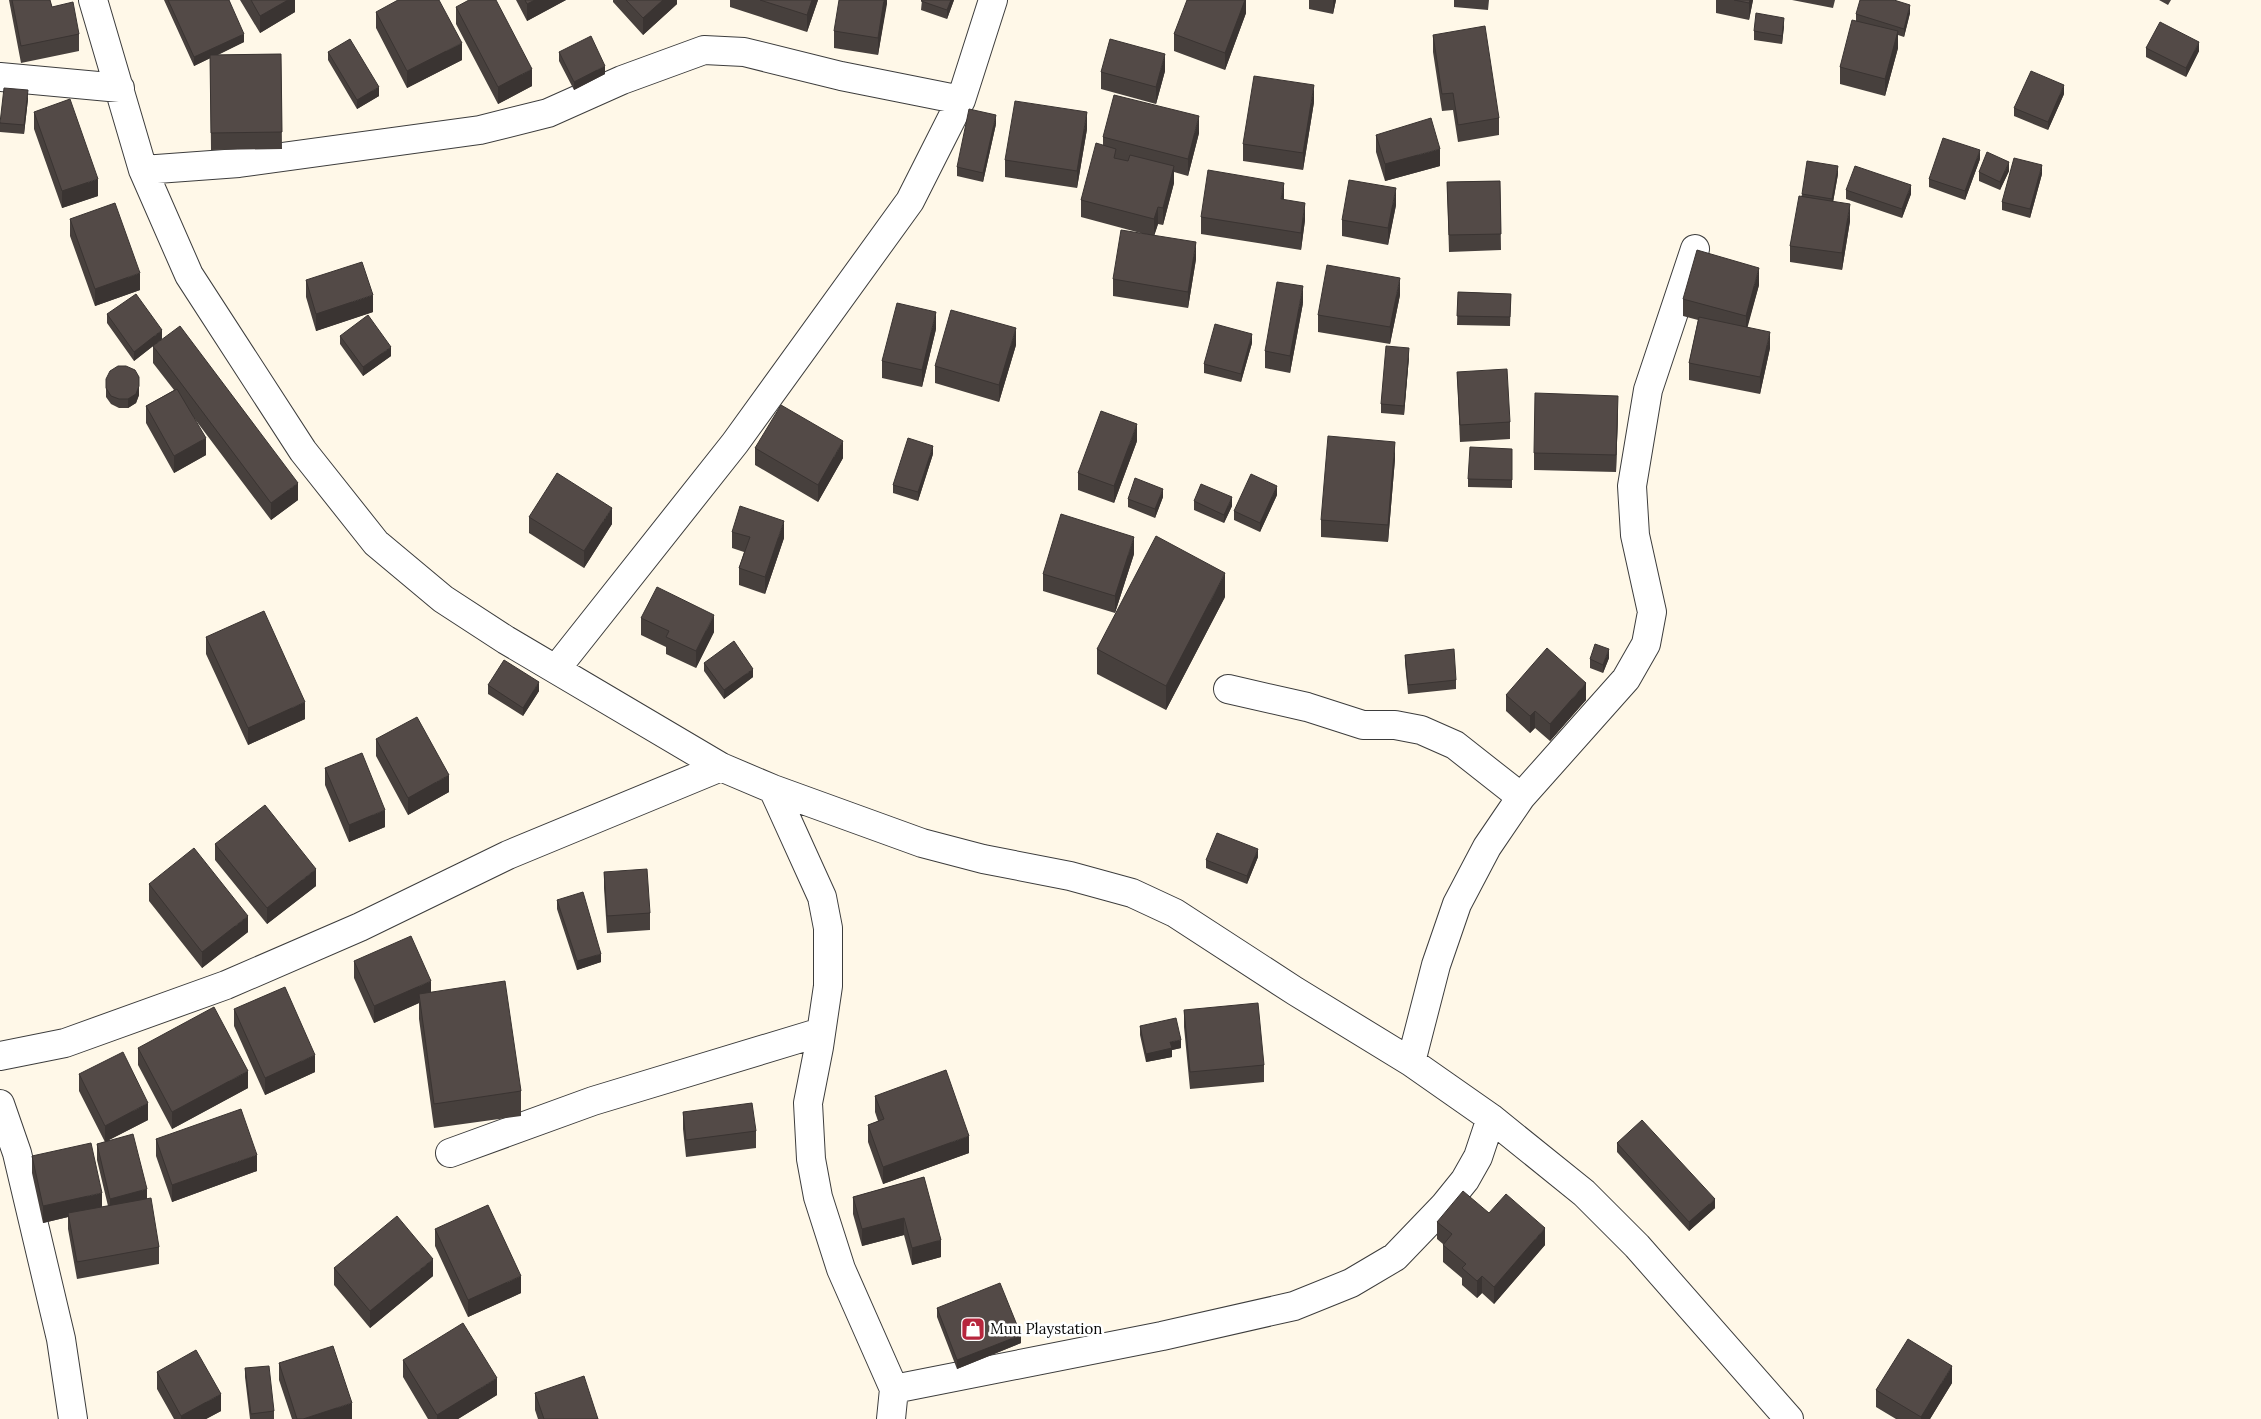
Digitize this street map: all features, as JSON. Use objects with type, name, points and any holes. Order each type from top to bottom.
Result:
[{"type":"street","points":[[93,0],[143,170],[189,275],[303,451],[376,543],[443,599],[721,767],[773,789],[922,843],[983,860],[1070,876],[1132,893],[1174,913],[1295,991],[1411,1062],[1491,1118],[1584,1193],[1637,1246],[1789,1419]]},
{"type":"street","points":[[556,669],[735,443],[910,201],[961,100],[994,0]]},
{"type":"street","points":[[143,170],[239,163],[480,130],[548,112],[670,61],[704,50],[744,52],[841,76],[961,100]]},
{"type":"street","points":[[0,77],[120,88]]},
{"type":"street","points":[[1411,1062],[1436,966],[1456,904],[1487,847],[1521,797],[1626,679],[1646,644],[1652,612],[1635,535],[1632,486],[1648,390],[1695,249]]},
{"type":"street","points":[[1228,689],[1307,707],[1363,724],[1395,725],[1421,730],[1454,745],[1521,797]]},
{"type":"street","points":[[0,1056],[65,1043],[226,985],[360,927],[508,855],[721,767]]},
{"type":"street","points":[[773,789],[822,897],[828,928],[828,986],[808,1103],[811,1159],[818,1197],[841,1269],[894,1389],[891,1419]]},
{"type":"street","points":[[450,1153],[593,1101],[821,1032]]},
{"type":"street","points":[[0,1104],[17,1153],[61,1339],[74,1419]]},
{"type":"street","points":[[894,1389],[1162,1336],[1285,1308],[1351,1283],[1395,1257],[1444,1206],[1465,1180],[1478,1157],[1491,1118]]},
{"type":"building","points":[[12,0],[50,0],[52,7],[73,2],[79,34],[21,46]]},
{"type":"building","points":[[168,0],[229,0],[244,34],[194,57]]},
{"type":"building","points":[[251,0],[288,0],[260,16]]},
{"type":"building","points":[[398,0],[439,0],[462,43],[407,71],[376,12]]},
{"type":"building","points":[[469,0],[496,0],[532,69],[498,87],[456,7]]},
{"type":"building","points":[[525,0],[535,0],[527,4]]},
{"type":"building","points":[[626,0],[663,0],[643,18]]},
{"type":"building","points":[[760,0],[812,0],[807,15]]},
{"type":"building","points":[[839,0],[884,0],[878,38],[834,31]]},
{"type":"building","points":[[922,0],[951,0],[947,10]]},
{"type":"building","points":[[1187,0],[1245,0],[1225,53],[1174,34]]},
{"type":"building","points":[[1734,0],[1750,0],[1749,3]]},
{"type":"building","points":[[1860,0],[1894,0],[1910,5],[1904,29],[1856,14]]},
{"type":"building","points":[[1756,13],[1784,18],[1782,36],[1754,31]]},
{"type":"building","points":[[1852,20],[1898,31],[1885,79],[1840,67]]},
{"type":"building","points":[[2160,22],[2199,42],[2186,68],[2146,48]]},
{"type":"building","points":[[1485,26],[1499,118],[1458,125],[1453,93],[1442,94],[1433,35]]},
{"type":"building","points":[[591,36],[605,66],[574,82],[559,52]]},
{"type":"building","points":[[350,39],[379,87],[357,100],[328,52]]},
{"type":"building","points":[[1110,39],[1165,54],[1156,87],[1101,72]]},
{"type":"building","points":[[281,54],[282,132],[211,133],[210,55]]},
{"type":"building","points":[[2031,71],[2064,85],[2048,122],[2014,108]]},
{"type":"building","points":[[1254,76],[1314,85],[1303,153],[1243,144]]},
{"type":"building","points":[[4,88],[28,90],[24,125],[0,123]]},
{"type":"building","points":[[1114,95],[1199,116],[1188,159],[1103,137]]},
{"type":"building","points":[[70,99],[98,179],[62,191],[34,112]]},
{"type":"building","points":[[1015,101],[1087,112],[1077,171],[1005,160]]},
{"type":"building","points":[[969,109],[996,115],[983,173],[957,167]]},
{"type":"building","points":[[1431,118],[1440,149],[1385,164],[1376,135]]},
{"type":"building","points":[[1943,138],[1980,150],[1965,191],[1929,179]]},
{"type":"building","points":[[1096,143],[1116,149],[1114,158],[1128,161],[1130,155],[1174,166],[1163,208],[1158,207],[1154,219],[1081,200]]},
{"type":"building","points":[[1987,152],[2009,162],[2000,182],[1979,172]]},
{"type":"building","points":[[2014,158],[2042,165],[2030,209],[2002,202]]},
{"type":"building","points":[[1807,161],[1838,166],[1832,199],[1802,194]]},
{"type":"building","points":[[1855,166],[1911,185],[1902,209],[1846,190]]},
{"type":"building","points":[[1208,170],[1284,183],[1281,199],[1305,203],[1301,233],[1201,217]]},
{"type":"building","points":[[1349,180],[1396,188],[1388,228],[1342,220]]},
{"type":"building","points":[[1500,181],[1501,234],[1449,235],[1447,182]]},
{"type":"building","points":[[1799,196],[1850,204],[1842,253],[1790,246]]},
{"type":"building","points":[[115,203],[140,273],[95,289],[70,219]]},
{"type":"building","points":[[1121,230],[1196,242],[1188,292],[1113,279]]},
{"type":"building","points":[[1697,250],[1759,268],[1746,316],[1683,299]]},
{"type":"building","points":[[362,262],[373,295],[316,314],[306,280]]},
{"type":"building","points":[[1327,265],[1400,278],[1390,327],[1318,315]]},
{"type":"building","points":[[1277,282],[1303,286],[1290,356],[1265,351]]},
{"type":"building","points":[[1458,292],[1511,294],[1510,317],[1457,316]]},
{"type":"building","points":[[136,294],[162,330],[134,352],[107,314]]},
{"type":"building","points":[[897,303],[936,312],[922,370],[882,361]]},
{"type":"building","points":[[951,310],[1016,328],[999,385],[935,366]]},
{"type":"building","points":[[368,315],[391,347],[363,367],[340,336]]},
{"type":"building","points":[[1699,317],[1770,332],[1760,377],[1689,363]]},
{"type":"building","points":[[1215,324],[1252,334],[1241,374],[1204,364]]},
{"type":"building","points":[[180,326],[298,483],[271,503],[153,346]]},
{"type":"building","points":[[1386,346],[1409,348],[1404,406],[1381,404]]},
{"type":"building","points":[[118,366],[126,366],[135,370],[139,377],[139,386],[136,394],[128,399],[119,399],[111,396],[106,388],[106,379],[110,371]]},
{"type":"building","points":[[1507,369],[1510,422],[1460,425],[1457,372]]},
{"type":"building","points":[[177,389],[206,438],[174,456],[146,406]]},
{"type":"building","points":[[1535,393],[1618,396],[1616,455],[1534,453]]},
{"type":"building","points":[[781,405],[843,441],[818,485],[755,448]]},
{"type":"building","points":[[1101,411],[1137,424],[1114,486],[1078,473]]},
{"type":"building","points":[[1328,436],[1395,442],[1388,525],[1321,520]]},
{"type":"building","points":[[908,438],[933,446],[918,492],[893,485]]},
{"type":"building","points":[[1470,447],[1512,449],[1512,480],[1468,479]]},
{"type":"building","points":[[557,473],[612,508],[584,551],[529,517]]},
{"type":"building","points":[[1251,474],[1277,486],[1260,523],[1234,511]]},
{"type":"building","points":[[1135,478],[1163,489],[1155,509],[1128,499]]},
{"type":"building","points":[[1201,484],[1232,497],[1224,515],[1194,501]]},
{"type":"building","points":[[740,506],[784,521],[765,577],[739,568],[750,537],[732,532]]},
{"type":"building","points":[[1061,514],[1134,537],[1115,596],[1043,574]]},
{"type":"building","points":[[1156,536],[1225,573],[1166,686],[1097,649]]},
{"type":"building","points":[[657,587],[714,615],[696,651],[666,637],[669,631],[641,618]]},
{"type":"building","points":[[264,611],[305,702],[248,728],[206,637]]},
{"type":"building","points":[[734,641],[753,669],[724,690],[704,663]]},
{"type":"building","points":[[1595,644],[1609,649],[1603,665],[1590,659]]},
{"type":"building","points":[[1547,648],[1586,683],[1550,724],[1535,711],[1530,716],[1506,695]]},
{"type":"building","points":[[1454,649],[1456,680],[1408,685],[1405,655]]},
{"type":"building","points":[[504,660],[539,682],[523,708],[488,685]]},
{"type":"building","points":[[417,717],[449,775],[408,798],[376,739]]},
{"type":"building","points":[[362,753],[385,810],[349,825],[325,768]]},
{"type":"building","points":[[265,805],[316,869],[267,908],[215,844]]},
{"type":"building","points":[[1217,833],[1258,849],[1247,876],[1206,860]]},
{"type":"building","points":[[194,848],[248,916],[202,952],[149,884]]},
{"type":"building","points":[[647,869],[650,913],[607,916],[604,872]]},
{"type":"building","points":[[583,892],[601,954],[577,961],[557,900]]},
{"type":"building","points":[[411,936],[431,981],[374,1006],[354,961]]},
{"type":"building","points":[[505,981],[521,1091],[434,1104],[419,994]]},
{"type":"building","points":[[285,987],[315,1055],[265,1078],[234,1009]]},
{"type":"building","points":[[1258,1003],[1264,1065],[1190,1072],[1184,1010]]},
{"type":"building","points":[[214,1007],[248,1071],[172,1112],[138,1048]]},
{"type":"building","points":[[1176,1018],[1181,1040],[1170,1042],[1172,1048],[1146,1054],[1140,1026]]},
{"type":"building","points":[[123,1052],[148,1103],[105,1126],[79,1074]]},
{"type":"building","points":[[946,1070],[969,1136],[883,1167],[868,1125],[884,1119],[875,1096]]},
{"type":"building","points":[[752,1103],[756,1131],[686,1140],[683,1112]]},
{"type":"building","points":[[241,1109],[257,1155],[172,1185],[156,1139]]},
{"type":"building","points":[[1642,1120],[1715,1199],[1689,1222],[1617,1143]]},
{"type":"building","points":[[133,1134],[147,1189],[110,1199],[97,1144]]},
{"type":"building","points":[[91,1143],[102,1193],[43,1206],[32,1156]]},
{"type":"building","points":[[924,1177],[941,1240],[912,1248],[904,1218],[862,1229],[853,1197]]},
{"type":"building","points":[[1463,1191],[1489,1213],[1506,1194],[1545,1228],[1494,1287],[1482,1276],[1477,1281],[1462,1268],[1466,1264],[1443,1245],[1452,1234],[1437,1222]]},
{"type":"building","points":[[151,1198],[159,1247],[77,1262],[68,1213]]},
{"type":"building","points":[[488,1205],[521,1276],[468,1300],[435,1229]]},
{"type":"building","points":[[397,1216],[433,1259],[370,1311],[334,1268]]},
{"type":"building","points":[[1000,1283],[1021,1335],[957,1360],[937,1308]]},
{"type":"building","points":[[463,1323],[497,1378],[437,1415],[403,1360]]},
{"type":"building","points":[[1908,1339],[1952,1366],[1921,1417],[1876,1390]]},
{"type":"building","points":[[333,1346],[352,1403],[303,1419],[297,1419],[279,1363]]},
{"type":"building","points":[[196,1350],[221,1394],[181,1416],[157,1372]]},
{"type":"building","points":[[269,1366],[274,1411],[251,1414],[245,1368]]},
{"type":"building","points":[[584,1376],[598,1419],[544,1419],[535,1393]]},
{"type":"place","name":"Muu Playstation","points":[[973,1329]]}]
